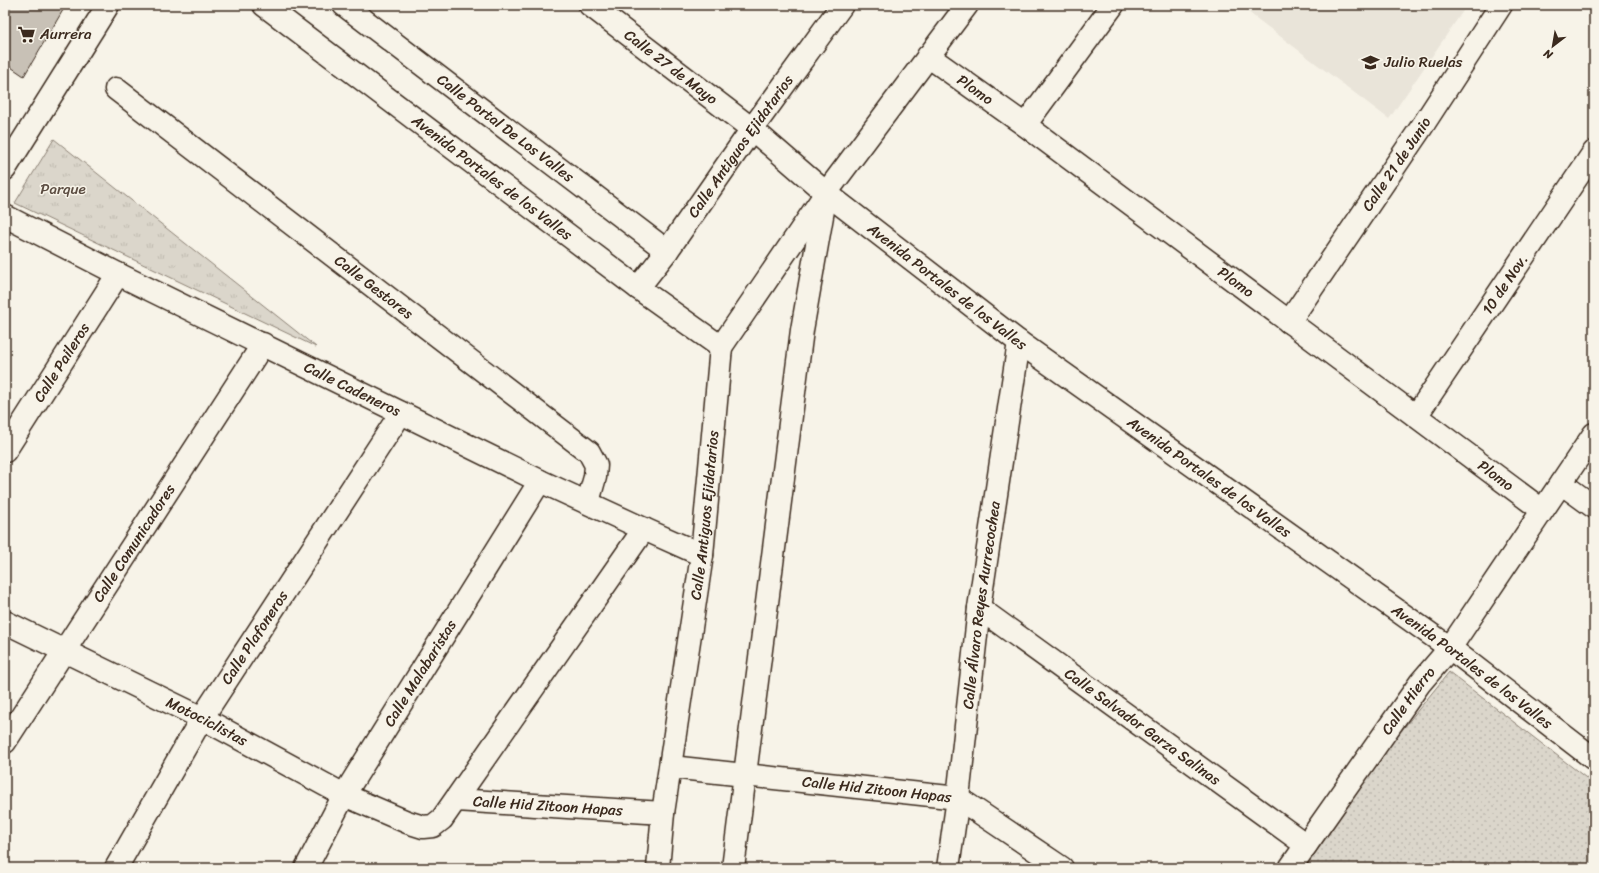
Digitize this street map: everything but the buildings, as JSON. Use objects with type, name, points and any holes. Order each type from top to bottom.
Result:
[{"type":"street","points":[[5,168],[108,5]]},
{"type":"street","name":"Avenida Portales de los Valles","points":[[264,5],[638,288],[721,347]]},
{"type":"street","name":"Calle Portal De Los Valles","points":[[344,5],[667,251]]},
{"type":"street","name":"Calle 27 de Mayo","points":[[590,5],[752,129],[826,193]]},
{"type":"street","name":"Calle Antiguos Ejidatarios","points":[[638,288],[667,251],[752,129],[842,5]]},
{"type":"street","name":"Calle Antiguos Ejidatarios","points":[[658,868],[663,813],[702,555],[721,347],[826,193],[967,5]]},
{"type":"street","points":[[1026,125],[1113,5]]},
{"type":"street","name":"Calle 21 de Junio","points":[[1289,322],[1421,128],[1501,5]]},
{"type":"street","name":"Plomo","points":[[928,56],[1026,125],[1542,510]]},
{"type":"street","name":"Calle Gestores","points":[[116,89],[589,452],[596,465],[595,477],[588,502]]},
{"type":"street","name":"10 de Nov.","points":[[1416,416],[1594,152]]},
{"type":"street","name":"Avenida Portales de los Valles","points":[[826,193],[1019,342],[1450,648],[1594,759]]},
{"type":"street","name":"Calle Antiguos Ejidatarios","points":[[733,868],[802,330],[826,193]]},
{"type":"street","name":"Calle Cadeneros","points":[[5,216],[118,274],[540,481],[702,555]]},
{"type":"street","name":"Calle Paileros","points":[[5,451],[118,274]]},
{"type":"street","name":"Calle Álvaro Reyes Aurrecochea","points":[[948,868],[958,798],[979,608],[1019,342]]},
{"type":"street","name":"Calle Comunicadores","points":[[5,742],[263,344]]},
{"type":"street","name":"Calle Plafoneros","points":[[116,868],[202,718],[401,413]]},
{"type":"street","name":"Calle Hierro","points":[[1290,868],[1420,683],[1450,648],[1594,434]]},
{"type":"street","name":"Calle Malabaristas","points":[[306,868],[344,795],[540,481]]},
{"type":"street","points":[[1561,483],[1594,507]]},
{"type":"street","points":[[456,800],[644,529]]},
{"type":"street","name":"Calle Salvador Garza Salinas","points":[[979,608],[1306,845]]},
{"type":"street","name":"Motociclistas","points":[[5,622],[202,718],[344,795],[407,822],[423,827],[433,826],[442,819],[456,800]]},
{"type":"street","name":"Calle Hid Zitoon Hapas","points":[[671,767],[958,798],[1062,868]]},
{"type":"street","name":"Calle Hid Zitoon Hapas","points":[[456,800],[663,813]]},
{"type":"shaded area","name":"Julio Ruelas","points":[[1239,5],[1467,5],[1389,119]]},
{"type":"green space","name":"Parque","points":[[54,139],[316,347],[15,203]]},
{"type":"green space","points":[[1449,672],[1594,784],[1594,868],[1305,868],[1393,741]]},
{"type":"place","name":"Aurrera","points":[[27,34]]},
{"type":"place","name":"Julio Ruelas","points":[[1371,62]]}]
